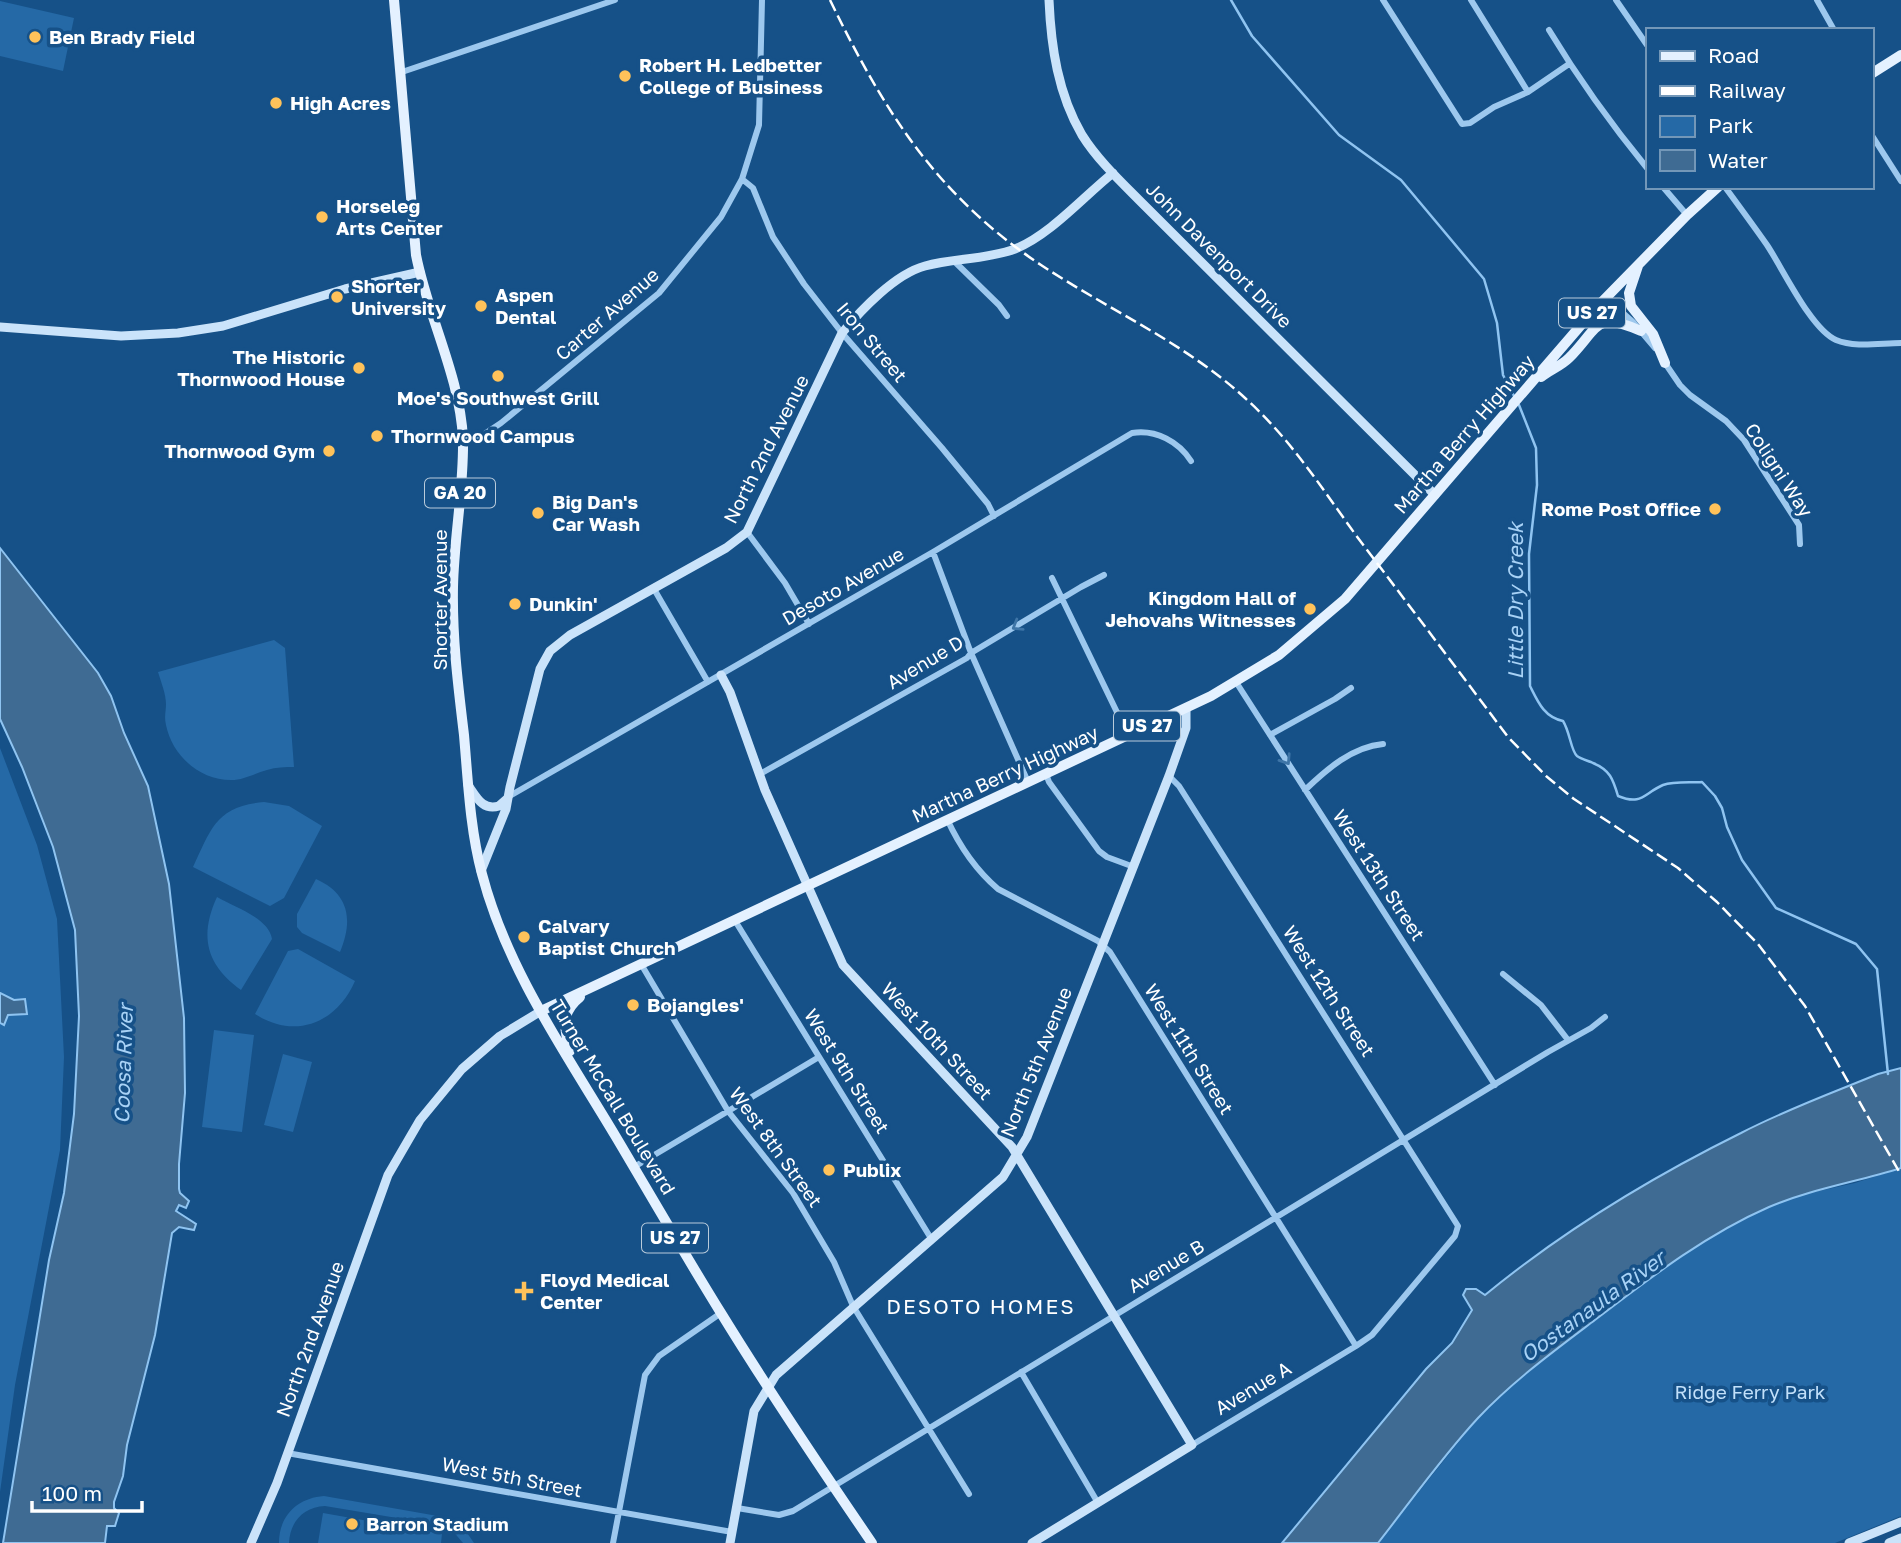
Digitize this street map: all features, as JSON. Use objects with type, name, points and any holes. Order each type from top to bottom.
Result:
[{"type":"main road","name":"Shorter Avenue","points":[[394,0],[412,220],[419,272],[448,365],[460,414],[463,442],[453,621],[455,666],[472,822],[481,871]]},
{"type":"main road","points":[[1873,73],[1901,55]]},
{"type":"main road","name":"Martha Berry Highway","points":[[541,1011],[1186,708],[1236,682],[1292,645],[1345,599],[1606,298],[1716,189]]},
{"type":"main road","points":[[1639,263],[1629,293],[1631,306],[1653,334],[1665,363]]},
{"type":"main road","points":[[1548,368],[1568,359],[1598,325],[1611,321],[1641,331]]},
{"type":"main road","name":"Turner McCall Boulevard","points":[[481,871],[489,900],[514,962],[541,1011],[720,1313],[872,1543]]},
{"type":"main road","name":"US 27","points":[[573,1064],[564,1031],[565,1016],[573,1002],[592,987]]},
{"type":"street","points":[[399,74],[615,0]]},
{"type":"street","name":"Carter Avenue","points":[[463,442],[483,435],[513,415],[659,293],[721,218],[742,179],[759,125],[762,0]]},
{"type":"street","name":"John Davenport Drive","points":[[1049,0],[1055,61],[1064,95],[1084,137],[1113,173],[1435,495]]},
{"type":"street","points":[[1383,0],[1462,124],[1470,123],[1494,107],[1528,92],[1569,64]]},
{"type":"street","points":[[1471,0],[1528,92]]},
{"type":"street","points":[[1615,0],[1646,44]]},
{"type":"street","points":[[1817,0],[1833,28]]},
{"type":"street","points":[[1549,30],[1569,64],[1646,167]]},
{"type":"street","points":[[1873,137],[1901,181]]},
{"type":"street","name":"North 2nd Avenue","points":[[481,871],[499,832],[534,689],[540,668],[550,651],[570,635],[737,541],[747,532],[842,333],[864,309],[905,274],[925,266],[1004,252],[1024,244],[1053,224],[1113,173]]},
{"type":"street","name":"Iron Street","points":[[742,179],[753,188],[773,237],[790,265],[842,333],[988,504],[994,516]]},
{"type":"street","points":[[1665,189],[1687,215]]},
{"type":"street","points":[[1727,189],[1824,332],[1847,343],[1901,342]]},
{"type":"street","points":[[955,262],[1007,316]]},
{"type":"street","points":[[0,327],[121,336],[178,334],[223,326],[345,289],[419,272]]},
{"type":"street","name":"Coligni Way","points":[[1606,298],[1641,331],[1685,390],[1726,421],[1744,440],[1799,525],[1800,544]]},
{"type":"street","name":"Desoto Avenue","points":[[508,797],[933,552],[1132,433],[1151,434],[1175,443],[1191,461]]},
{"type":"street","points":[[747,532],[785,583],[809,624]]},
{"type":"street","points":[[933,552],[971,653],[1028,782]]},
{"type":"street","name":"Avenue D","points":[[760,775],[967,658],[971,653],[1104,575]]},
{"type":"street","points":[[1052,578],[1128,735]]},
{"type":"street","points":[[654,589],[708,682]]},
{"type":"street","name":"West 10th Street","points":[[721,675],[730,692],[760,775],[838,956],[848,971],[1012,1147],[1192,1445]]},
{"type":"street","name":"West 13th Street","points":[[1236,682],[1495,1085]]},
{"type":"street","points":[[1269,735],[1351,688]]},
{"type":"street","name":"North 5th Avenue","points":[[730,1543],[754,1411],[776,1375],[1003,1177],[1017,1156],[1027,1137],[1169,776],[1186,728],[1186,708]]},
{"type":"street","points":[[1305,790],[1347,755],[1382,744]]},
{"type":"street","points":[[1046,774],[1099,851],[1107,857],[1134,867]]},
{"type":"street","name":"West 12th Street","points":[[1169,776],[1179,786],[1458,1226]]},
{"type":"street","points":[[468,785],[479,801],[491,808],[499,806],[508,797]]},
{"type":"street","name":"West 11th Street","points":[[947,819],[986,879],[998,888],[1098,940],[1114,959],[1356,1346]]},
{"type":"street","name":"West 9th Street","points":[[734,919],[932,1240]]},
{"type":"street","name":"West 8th Street","points":[[641,964],[728,1111],[793,1193],[834,1262],[853,1307],[969,1494]]},
{"type":"street","points":[[1503,974],[1541,1006],[1568,1040]]},
{"type":"street","name":"North 2nd Avenue","points":[[251,1543],[287,1453],[387,1175],[415,1127],[462,1069],[500,1037],[541,1011]]},
{"type":"street","name":"Avenue B","points":[[737,1508],[782,1515],[793,1511],[1591,1028],[1605,1017]]},
{"type":"street","points":[[634,1167],[820,1057]]},
{"type":"street","name":"Avenue A","points":[[1032,1543],[1356,1346],[1389,1317],[1455,1236],[1458,1226]]},
{"type":"street","points":[[613,1543],[645,1375],[659,1356],[720,1313]]},
{"type":"street","points":[[1021,1372],[1098,1503]]},
{"type":"street","name":"West 5th Street","points":[[287,1453],[732,1532]]},
{"type":"street","points":[[1849,1543],[1901,1522]]},
{"type":"street","points":[[1889,1543],[1901,1538]]},
{"type":"green space","name":"Ben Brady Field","points":[[0,1],[74,18],[63,71],[0,56]]},
{"type":"green space","points":[[274,640],[285,648],[294,767],[274,768],[231,780],[208,776],[198,771],[181,756],[169,736],[165,722],[165,696],[158,672]]},
{"type":"green space","points":[[0,748],[37,845],[57,919],[64,1057],[60,1150],[15,1385],[0,1492]]},
{"type":"green space","points":[[264,802],[289,806],[322,826],[284,898],[270,906],[193,867],[211,831],[225,814],[248,804]]},
{"type":"green space","points":[[316,879],[336,892],[346,910],[347,930],[340,952],[302,933],[297,927],[297,914]]},
{"type":"green space","points":[[217,897],[258,919],[265,925],[272,939],[241,990],[220,970],[209,949],[208,924]]},
{"type":"green space","points":[[298,949],[355,981],[347,996],[326,1017],[299,1026],[270,1022],[255,1014],[288,951]]},
{"type":"green space","points":[[214,1030],[254,1035],[242,1132],[202,1127]]},
{"type":"green space","points":[[283,1054],[312,1062],[293,1132],[264,1125]]},
{"type":"green space","name":"Ridge Ferry Park","points":[[1901,1168],[1901,1516],[1835,1543],[1378,1543],[1477,1419],[1509,1387],[1663,1268],[1714,1235],[1769,1207],[1805,1194],[1855,1183]]},
{"type":"green space","points":[[324,1496],[449,1518],[463,1527],[474,1543],[463,1543],[452,1530],[439,1525],[325,1506],[305,1512],[295,1522],[289,1543],[279,1543],[282,1525],[291,1510],[306,1500]]},
{"type":"green space","name":"Barron Stadium","points":[[323,1513],[442,1534],[441,1543],[318,1543]]},
{"type":"water","name":"Coosa River","points":[[0,548],[98,673],[111,696],[148,786],[169,884],[184,1018],[185,1093],[179,1189],[189,1201],[186,1208],[179,1205],[176,1211],[196,1224],[194,1230],[179,1227],[172,1233],[155,1335],[127,1445],[123,1476],[114,1502],[114,1508],[119,1513],[115,1526],[107,1526],[105,1543],[3,1543],[49,1260],[64,1193],[74,1114],[79,1016],[75,930],[53,847],[0,719]]},
{"type":"water","points":[[0,993],[14,1000],[25,999],[27,1014],[8,1015],[4,1025],[0,1023]]},
{"type":"water","name":"Oostanaula River","points":[[1901,1068],[1901,1168],[1801,1195],[1769,1207],[1700,1244],[1657,1273],[1549,1355],[1491,1404],[1452,1448],[1378,1543],[1282,1543],[1426,1369],[1452,1343],[1472,1310],[1463,1295],[1466,1289],[1476,1289],[1485,1295],[1576,1227],[1674,1168],[1741,1133],[1826,1095],[1878,1074]]},
{"type":"waterway","name":"Little Dry Creek","points":[[1231,0],[1252,36],[1339,135],[1401,180],[1484,279],[1497,323],[1503,375],[1514,396]]},
{"type":"waterway","name":"Little Dry Creek","points":[[1519,405],[1536,448],[1537,485],[1529,554],[1530,686],[1536,698],[1546,712],[1563,721],[1577,756],[1607,772],[1618,796],[1632,800],[1667,784],[1702,782],[1722,808],[1727,827],[1742,860],[1776,908],[1856,944],[1877,969],[1888,1074]]},
{"type":"railway","points":[[830,0],[893,114],[916,148],[971,210],[1041,265],[1197,360],[1245,398],[1277,430],[1305,465],[1508,737],[1546,776],[1574,799],[1678,868],[1717,902],[1758,944],[1805,1006],[1901,1175]]},
{"type":"place","name":"Ben Brady Field","points":[[35,37]]},
{"type":"place","name":"Robert H. Ledbetter College of Business","points":[[625,76]]},
{"type":"place","name":"High Acres","points":[[276,103]]},
{"type":"place","name":"Horseleg Arts Center","points":[[322,217]]},
{"type":"place","name":"Shorter University","points":[[337,297]]},
{"type":"place","name":"Aspen Dental","points":[[481,306]]},
{"type":"place","name":"The Historic Thornwood House","points":[[359,368]]},
{"type":"place","name":"Moe's Southwest Grill","points":[[498,376]]},
{"type":"place","name":"Thornwood Campus","points":[[377,436]]},
{"type":"place","name":"Thornwood Gym","points":[[329,451]]},
{"type":"place","name":"Rome Post Office","points":[[1715,509]]},
{"type":"place","name":"Big Dan's Car Wash","points":[[538,513]]},
{"type":"place","name":"Dunkin'","points":[[515,604]]},
{"type":"place","name":"Kingdom Hall of Jehovahs Witnesses","points":[[1310,609]]},
{"type":"place","name":"Calvary Baptist Church","points":[[524,937]]},
{"type":"place","name":"Bojangles'","points":[[633,1005]]},
{"type":"place","name":"Publix","points":[[829,1170]]},
{"type":"place","name":"Floyd Medical Center","points":[[524,1291]]},
{"type":"place","name":"Barron Stadium","points":[[352,1524]]},
{"type":"district","name":"DESOTO HOMES","points":[[981,1307]]}]
